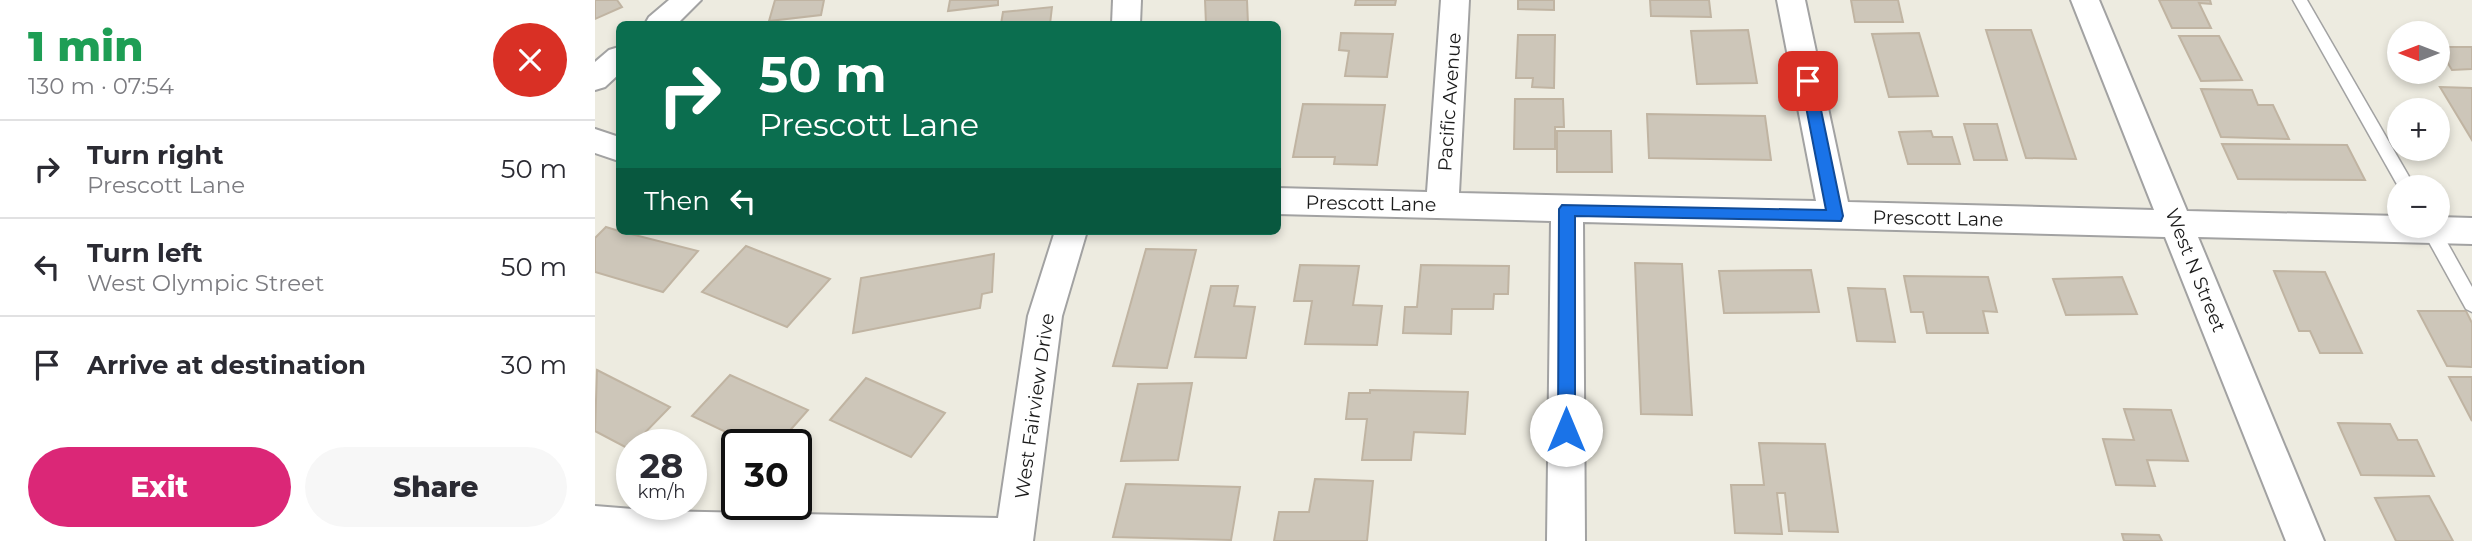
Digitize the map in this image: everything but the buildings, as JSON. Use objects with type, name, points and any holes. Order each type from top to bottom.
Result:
[{"type":"street","points":[[662,21],[687,0]]},
{"type":"street","points":[[1126,21],[1127,0]]},
{"type":"street","name":"Pacific Avenue","points":[[1442,204],[1455,0]]},
{"type":"street","points":[[1791,0],[1835,216]]},
{"type":"street","name":"West N Street","points":[[2085,0],[2305,541]]},
{"type":"street","points":[[595,79],[616,61]]},
{"type":"street","points":[[595,141],[616,148]]},
{"type":"street","name":"Prescott Lane","points":[[1281,201],[2387,227]]},
{"type":"street","points":[[1566,541],[1567,209]]},
{"type":"street","name":"Prescott Lane","points":[[2450,229],[2472,231]]},
{"type":"street","name":"West Fairview Drive","points":[[1015,539],[1045,316],[1070,235]]},
{"type":"street","points":[[595,524],[658,530],[1015,539]]},
{"type":"lane","points":[[2300,0],[2400,175]]},
{"type":"lane","points":[[2436,238],[2472,304]]},
{"type":"route","points":[[1566,430],[1567,209],[1835,216],[1808,81]]}]
